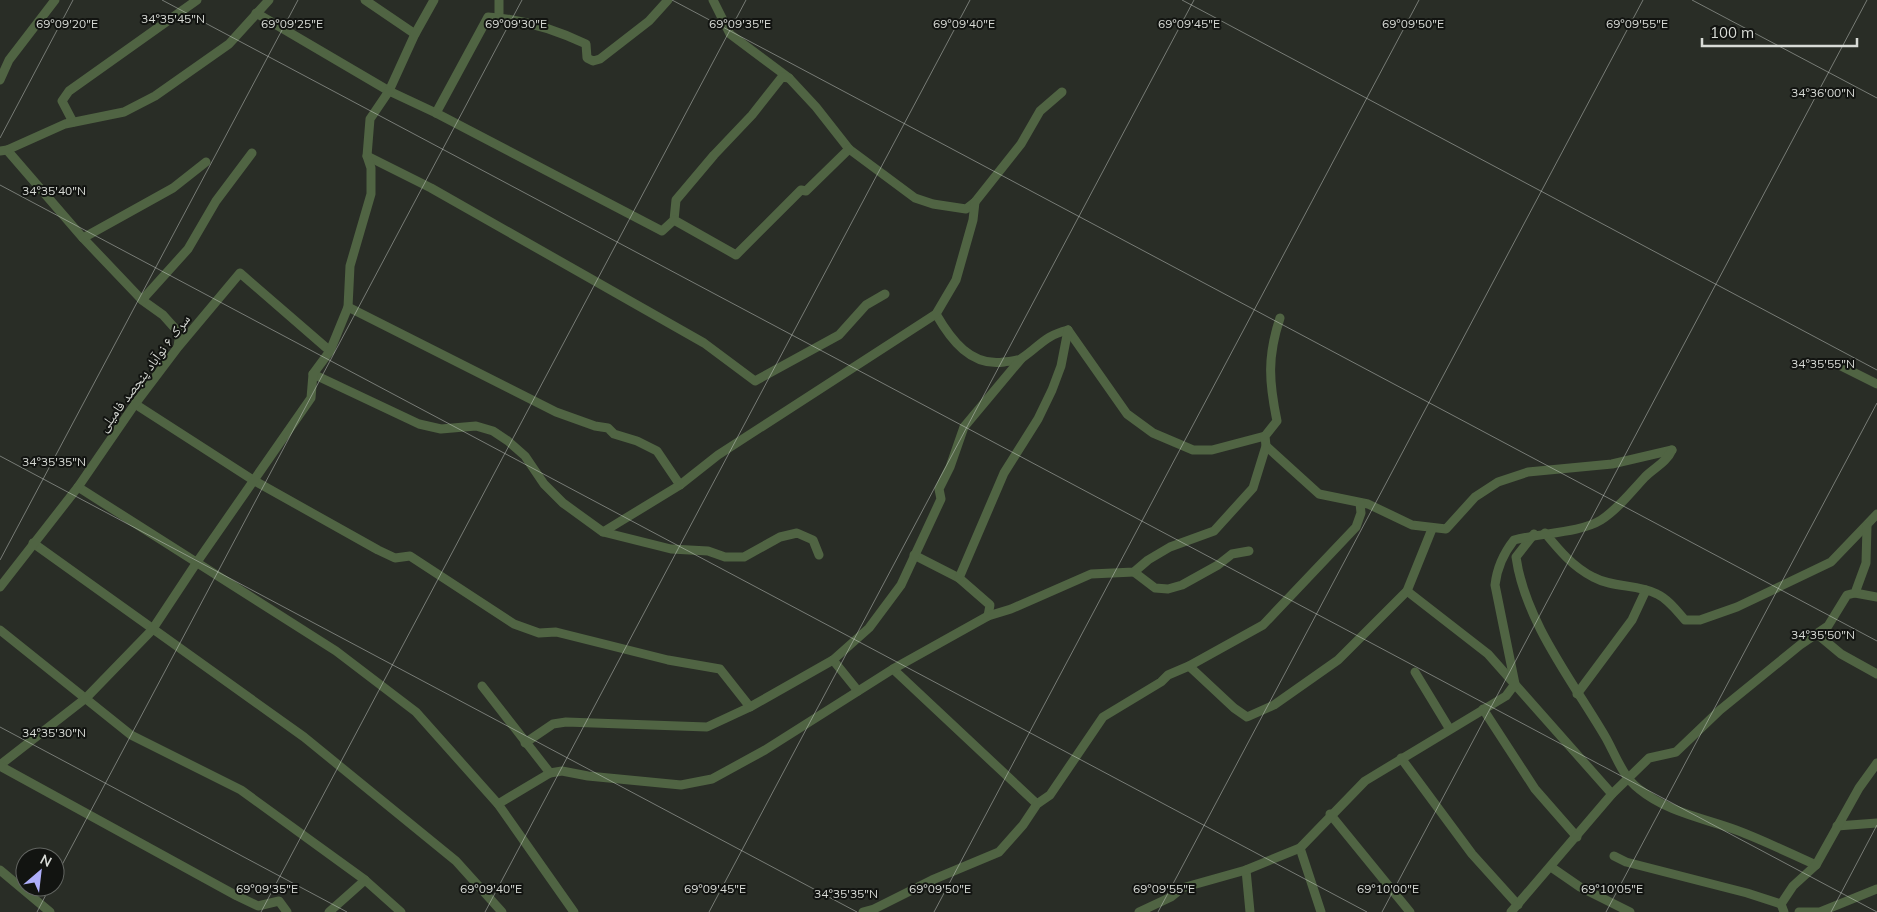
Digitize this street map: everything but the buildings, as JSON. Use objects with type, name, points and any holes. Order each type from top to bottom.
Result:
[{"type":"street","points":[[0,80],[9,60],[55,0]]},
{"type":"street","points":[[73,122],[62,101],[69,91],[197,0]]},
{"type":"street","points":[[178,347],[180,334],[163,315],[142,300],[4,151],[73,122],[124,112],[155,96],[229,44],[270,0]]},
{"type":"street","points":[[365,0],[415,34]]},
{"type":"street","points":[[287,912],[278,901],[258,906],[237,896],[0,766],[86,698],[152,630],[253,480],[312,398],[313,374],[330,351],[348,307],[350,266],[371,194],[371,168],[367,156],[370,120],[389,91],[415,34],[434,0]]},
{"type":"street","points":[[499,0],[499,18]]},
{"type":"street","points":[[436,113],[488,17],[544,26],[586,44],[587,58],[593,61],[600,59],[648,21],[668,0]]},
{"type":"street","points":[[713,0],[730,34],[789,78],[816,107],[849,149],[915,198],[933,204],[966,209],[975,202],[1011,157],[1040,111],[1062,92]]},
{"type":"street","points":[[256,13],[389,91],[436,113],[662,231],[674,220],[676,200],[714,155],[752,115],[782,77],[789,78]]},
{"type":"street","points":[[674,220],[736,255],[801,190],[806,191],[849,149]]},
{"type":"street","points":[[142,300],[188,249],[216,201],[252,153]]},
{"type":"street","points":[[367,156],[491,222],[704,343],[755,380],[839,335],[866,305],[885,294]]},
{"type":"street","points":[[83,238],[173,188],[206,162]]},
{"type":"street","points":[[603,532],[680,485],[718,455],[936,314],[956,280],[973,220],[975,202]]},
{"type":"street","name":"سرک ۶ نوآباد پنجصد فامیلی","points":[[0,587],[78,487],[135,404],[178,347],[240,272],[330,351]]},
{"type":"street","points":[[348,307],[556,412],[595,426],[608,428],[614,434],[637,441],[657,451],[680,485]]},
{"type":"street","points":[[936,314],[965,353],[984,361],[1001,362],[1021,359]]},
{"type":"street","points":[[498,804],[550,773],[562,771],[588,776],[681,785],[712,779],[765,750],[893,669],[988,616],[1011,609],[1091,574],[1134,572],[1148,560],[1170,547],[1214,531],[1253,488],[1266,446],[1266,436],[1277,421],[1269,384],[1273,338],[1280,318]]},
{"type":"street","points":[[525,743],[553,724],[566,722],[707,727],[750,707],[833,660],[870,628],[901,584],[941,499],[939,489],[950,467],[964,427],[1021,359],[1051,334],[1068,330]]},
{"type":"street","points":[[1068,330],[1127,414],[1153,433],[1193,450],[1212,450],[1266,436]]},
{"type":"street","points":[[959,578],[1004,472],[1038,419],[1052,390],[1062,366],[1068,330]]},
{"type":"street","points":[[1839,365],[1877,384]]},
{"type":"street","points":[[313,374],[419,424],[441,429],[476,426],[493,431],[508,440],[525,456],[544,484],[563,503],[603,532],[671,549],[708,551],[725,557],[744,558],[780,537],[797,533],[813,540],[819,555]]},
{"type":"street","points":[[135,404],[253,480],[378,550],[395,558],[410,556],[514,624],[539,633],[556,632],[668,660],[720,669],[750,707]]},
{"type":"street","points":[[1142,911],[1171,897],[1182,888],[1246,870],[1300,848],[1330,814],[1365,781],[1449,728],[1506,696],[1515,684],[1495,585],[1496,569],[1505,551],[1514,540],[1534,534],[1578,528],[1599,521],[1617,507],[1650,472],[1669,456],[1672,450],[1612,464],[1528,472],[1498,482],[1475,498],[1446,529],[1432,529],[1412,525],[1368,504],[1319,494],[1266,446]]},
{"type":"street","points":[[78,487],[197,562],[267,609],[336,651],[416,712],[498,804],[574,912]]},
{"type":"street","points":[[863,912],[874,909],[932,880],[1000,852],[1023,825],[1037,804],[1050,795],[1104,717],[1161,682],[1168,674],[1189,666],[1263,625],[1356,527],[1361,513],[1360,503]]},
{"type":"street","points":[[1545,533],[1578,568],[1595,578],[1624,587],[1658,594],[1685,620],[1700,620],[1736,607],[1831,562],[1877,514]]},
{"type":"street","points":[[1855,593],[1866,563],[1867,526]]},
{"type":"street","points":[[1189,666],[1234,708],[1247,717],[1274,705],[1338,660],[1407,591],[1432,529]]},
{"type":"street","points":[[1534,534],[1516,557],[1519,580],[1576,694],[1606,738],[1628,779],[1660,803],[1680,812],[1737,831],[1816,865]]},
{"type":"street","points":[[33,543],[152,630],[304,736],[456,862],[502,912]]},
{"type":"street","points":[[1134,572],[1155,588],[1168,589],[1182,585],[1218,565],[1232,554],[1249,551]]},
{"type":"street","points":[[914,555],[959,578],[990,605],[988,616]]},
{"type":"street","points":[[1576,694],[1632,620],[1646,590]]},
{"type":"street","points":[[1407,591],[1488,654],[1612,794]]},
{"type":"street","points":[[1511,912],[1612,794],[1649,758],[1676,752],[1720,710],[1800,645],[1828,626],[1847,595],[1855,593],[1877,597]]},
{"type":"street","points":[[0,630],[131,735],[241,790],[365,880],[401,912]]},
{"type":"street","points":[[1817,634],[1841,654],[1877,674]]},
{"type":"street","points":[[833,660],[858,692]]},
{"type":"street","points":[[893,669],[1037,804]]},
{"type":"street","points":[[1415,672],[1449,728]]},
{"type":"street","points":[[482,686],[550,773]]},
{"type":"street","points":[[1483,709],[1535,789],[1577,837]]},
{"type":"street","points":[[1401,758],[1472,854],[1518,905]]},
{"type":"street","points":[[1614,856],[1626,862],[1747,893],[1782,908],[1793,886],[1816,865],[1837,826],[1877,763]]},
{"type":"street","points":[[1330,814],[1410,912]]},
{"type":"street","points":[[1837,826],[1877,823]]},
{"type":"street","points":[[1300,848],[1320,912]]},
{"type":"street","points":[[1550,867],[1580,887],[1630,912]]},
{"type":"street","points":[[0,870],[50,912]]},
{"type":"street","points":[[1246,870],[1250,912]]},
{"type":"street","points":[[329,912],[365,880]]},
{"type":"street","points":[[1799,912],[1820,912],[1877,889]]}]
